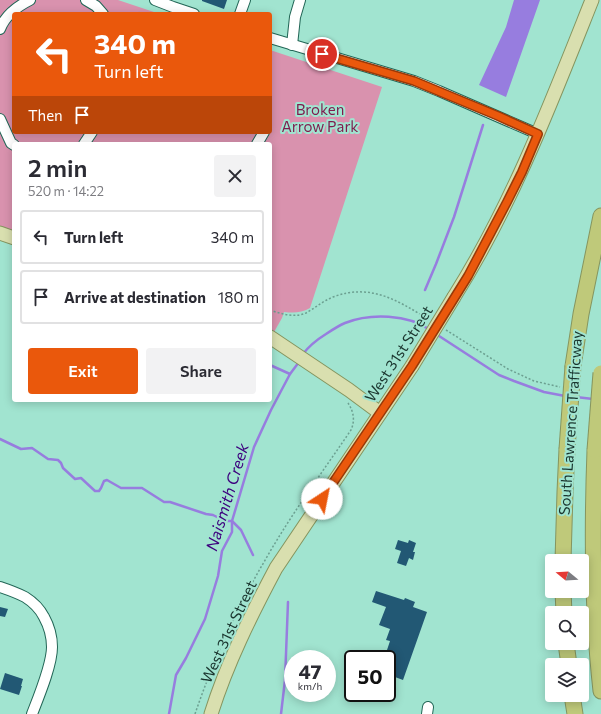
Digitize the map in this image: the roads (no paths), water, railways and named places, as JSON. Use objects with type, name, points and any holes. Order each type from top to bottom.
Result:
[{"type":"highway","name":"South Lawrence Trafficway","points":[[563,554],[564,492],[572,366],[601,216]]},
{"type":"highway","name":"South Lawrence Trafficway","points":[[601,373],[595,450],[593,518],[596,643],[601,691]]},
{"type":"highway","points":[[573,702],[575,714]]},
{"type":"main road","name":"West 31st Street","points":[[211,714],[240,640],[276,568],[412,366],[480,254],[522,172],[592,0]]},
{"type":"main road","points":[[0,233],[12,237]]},
{"type":"main road","points":[[274,339],[380,413]]},
{"type":"street","points":[[13,12],[30,0]]},
{"type":"street","points":[[86,0],[96,6],[101,12]]},
{"type":"street","points":[[155,0],[174,4],[190,12]]},
{"type":"street","points":[[241,12],[245,0]]},
{"type":"street","points":[[292,45],[295,18],[300,0]]},
{"type":"street","points":[[0,29],[6,18],[12,13]]},
{"type":"street","points":[[272,39],[414,81],[538,134]]},
{"type":"street","points":[[0,119],[12,143]]},
{"type":"street","points":[[0,587],[16,592],[35,605],[48,625],[51,636],[51,658],[32,714]]},
{"type":"waterway","points":[[425,290],[454,217],[483,125]]},
{"type":"waterway","name":"Naismith Creek","points":[[303,354],[323,336],[337,327],[355,320],[377,317],[400,318],[411,321],[430,330]]},
{"type":"waterway","name":"Naismith Creek","points":[[436,334],[499,375],[544,392],[565,396]]},
{"type":"waterway","name":"Naismith Creek","points":[[169,714],[176,675],[205,619],[218,576],[222,551],[232,532],[232,521],[254,447],[290,374],[299,362]]},
{"type":"waterway","points":[[272,366],[290,374]]},
{"type":"waterway","name":"Naismith Creek","points":[[576,397],[593,399]]},
{"type":"waterway","points":[[0,439],[21,449],[32,448],[48,459],[58,460],[63,468],[75,479],[81,478],[95,491],[99,491],[104,481],[107,480],[121,488],[142,488],[164,502],[170,502],[213,515],[225,521],[232,521],[241,530],[253,555]]},
{"type":"waterway","points":[[281,714],[285,680],[288,602]]},
{"type":"park label","name":"Broken Arrow Park","points":[[320,118]]}]
